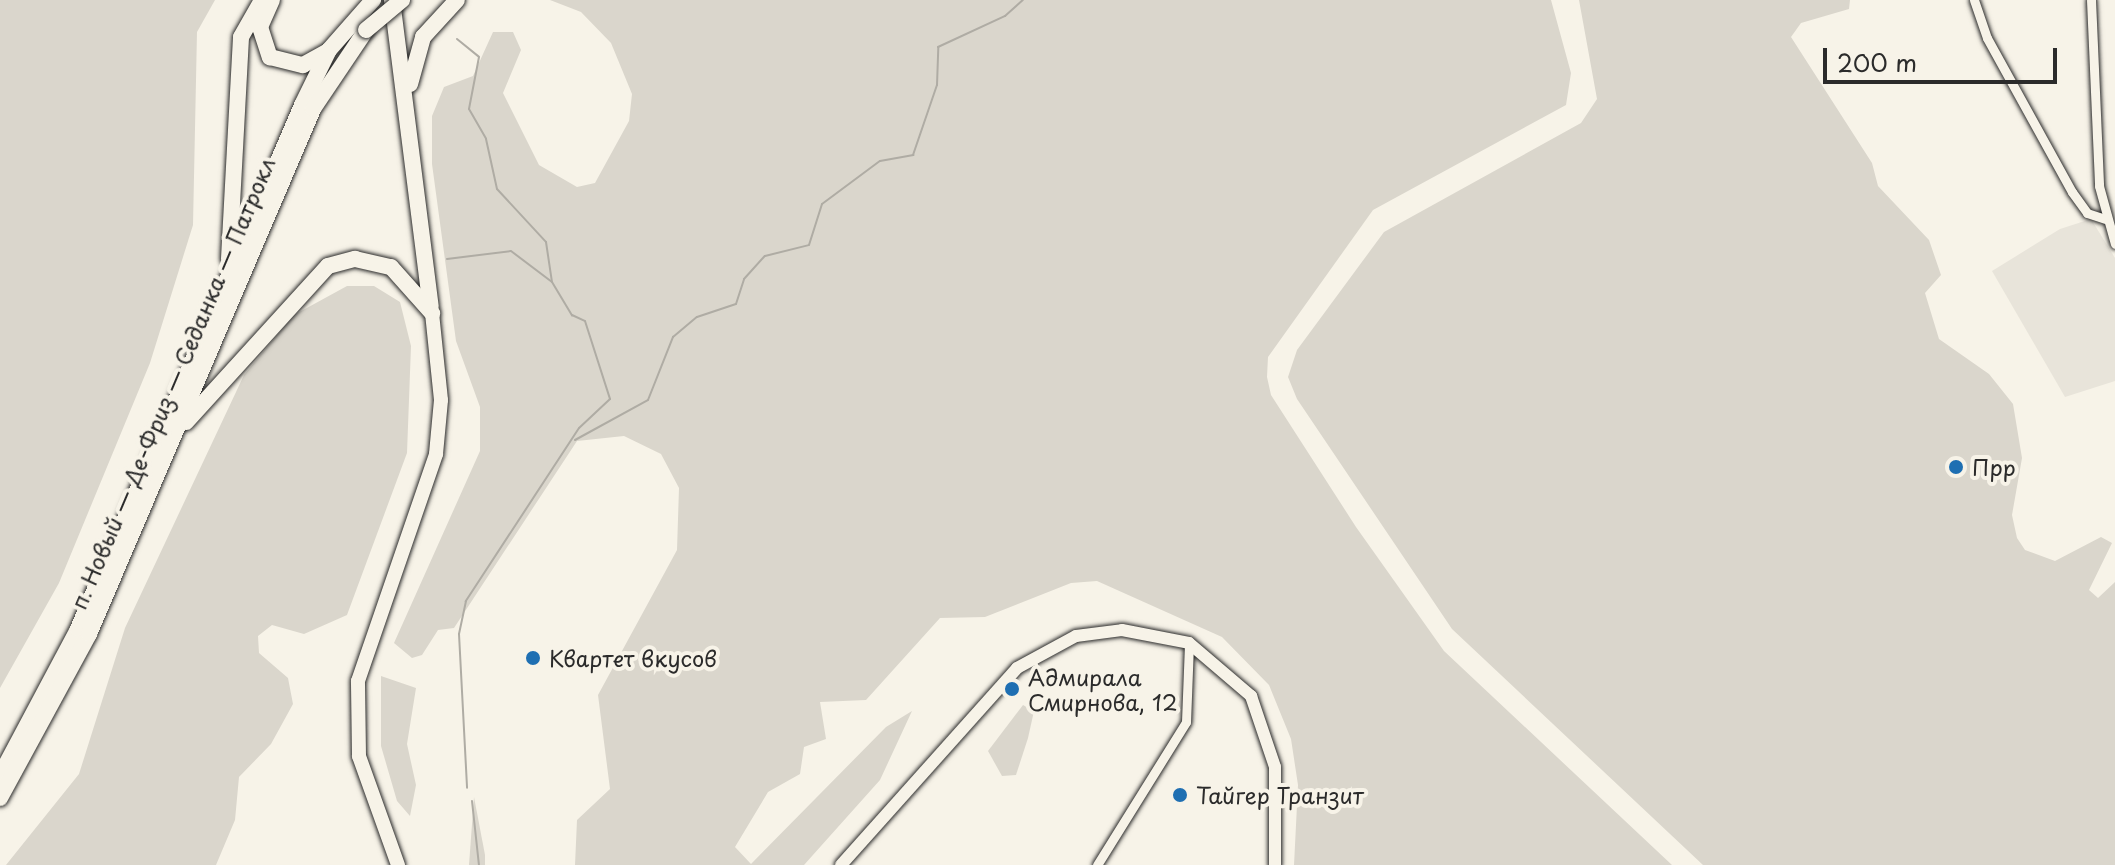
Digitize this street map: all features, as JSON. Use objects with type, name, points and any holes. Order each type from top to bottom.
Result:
[{"type":"highway","points":[[226,279],[239,169],[239,45],[262,0]]},
{"type":"highway","points":[[272,0],[260,27],[270,57],[303,65],[329,50]]},
{"type":"highway","name":"п. Новый — Де-Фриз — Седанка — Патрокл","points":[[0,776],[78,629],[226,279],[329,50],[357,14],[373,0]]},
{"type":"highway","points":[[392,0],[432,313]]},
{"type":"highway","name":"п. Новый — Де-Фриз — Седанка — Патрокл","points":[[0,798],[89,634],[313,109],[366,30],[402,0]]},
{"type":"highway","points":[[407,105],[417,48],[457,0]]},
{"type":"highway","points":[[169,452],[239,356],[328,266],[355,259],[391,267],[432,313]]},
{"type":"main road","points":[[398,865],[359,756],[356,706],[369,637],[436,454],[441,400],[432,313]]},
{"type":"street","points":[[2091,0],[2092,104],[2106,219],[2115,244]]},
{"type":"street","points":[[1975,2],[2072,192],[2087,213],[2106,219]]},
{"type":"street","points":[[841,865],[992,692],[1042,650],[1122,630],[1189,643],[1251,696],[1268,734],[1278,799],[1275,865]]},
{"type":"street","points":[[1097,865],[1186,722],[1189,643]]},
{"type":"shaded area","points":[[0,0],[215,0],[197,32],[193,225],[150,363],[59,583],[0,688]]},
{"type":"shaded area","points":[[550,0],[1551,0],[1571,73],[1566,105],[1373,210],[1268,357],[1267,377],[1271,395],[1356,527],[1444,651],[1672,865],[1294,865],[1298,785],[1291,739],[1269,685],[1222,637],[1097,581],[1071,583],[985,617],[940,618],[866,700],[820,702],[826,739],[804,747],[800,774],[768,792],[735,847],[751,864],[886,727],[912,711],[880,780],[804,865],[575,865],[577,820],[610,789],[598,695],[677,550],[679,488],[661,454],[624,436],[577,441],[454,628],[438,630],[422,655],[412,658],[394,643],[480,451],[480,407],[456,341],[432,164],[432,116],[444,87],[473,76],[493,32],[513,32],[521,50],[503,93],[539,165],[577,187],[595,183],[629,121],[632,94],[611,43],[581,12]]},
{"type":"shaded area","points":[[1579,0],[1850,0],[1849,9],[1801,23],[1791,37],[1872,163],[1878,186],[1929,240],[1941,275],[1925,293],[1939,339],[1989,374],[2013,404],[2022,458],[2012,515],[2017,538],[2025,550],[2055,561],[2101,537],[2112,543],[2089,590],[2098,598],[2115,582],[2115,865],[1703,865],[1452,629],[1297,399],[1288,377],[1297,350],[1384,232],[1581,123],[1597,99]]},
{"type":"shaded area","points":[[2091,219],[2115,258],[2115,381],[2065,397],[1992,271],[2060,229]]},
{"type":"shaded area","points":[[347,286],[374,286],[400,302],[411,346],[407,453],[347,615],[304,634],[272,625],[258,636],[259,653],[288,678],[293,704],[271,744],[239,777],[235,820],[216,865],[6,865],[79,774],[125,628],[244,375],[294,315]]},
{"type":"shaded area","points":[[381,676],[416,688],[407,744],[416,785],[410,816],[397,801],[381,746]]},
{"type":"shaded area","points":[[1023,705],[1034,711],[1028,738],[1016,775],[1002,776],[988,751]]},
{"type":"shaded area","points":[[474,797],[485,855],[485,865],[469,865]]},
{"type":"waterway","points":[[575,440],[648,400],[673,337],[697,317],[736,304],[744,279],[765,256],[809,245],[822,204],[880,161],[913,155],[937,85],[938,47],[1005,16],[1023,0]]},
{"type":"waterway","points":[[457,39],[479,57],[469,109],[486,139],[497,189],[546,242],[552,282],[572,315],[585,321],[610,399],[579,428],[466,601],[459,634],[467,788]]},
{"type":"waterway","points":[[447,259],[511,251],[552,282]]},
{"type":"waterway","points":[[472,801],[479,865]]},
{"type":"place","name":"Прр","points":[[1956,467]]},
{"type":"place","name":"Квартет вкусов","points":[[533,658]]},
{"type":"place","name":"Адмирала Смирнова, 12","points":[[1012,689]]},
{"type":"place","name":"Тайгер Транзит","points":[[1180,795]]}]
